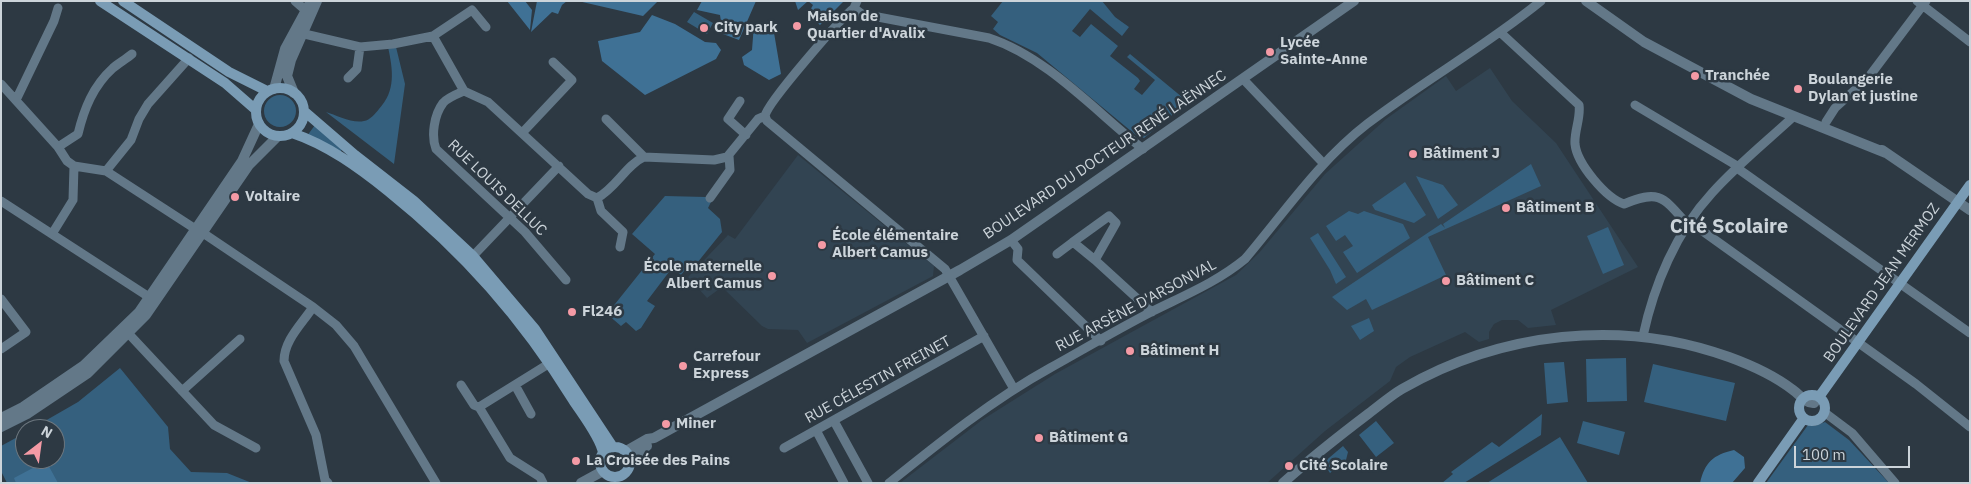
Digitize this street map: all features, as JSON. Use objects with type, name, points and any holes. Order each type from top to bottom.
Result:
[{"type":"main road","points":[[100,1],[226,83],[256,110]]},
{"type":"main road","points":[[123,1],[229,72],[271,90],[288,90],[294,93],[299,98],[304,111],[355,155],[414,201],[473,256],[545,343],[613,447],[628,455],[621,477]]},
{"type":"main road","points":[[271,90],[262,96],[256,110],[259,124],[271,134],[278,136],[292,133],[304,137],[351,162],[429,224],[490,287],[550,363],[589,426],[602,453],[600,464],[603,471],[609,476],[621,477],[632,483]]},
{"type":"main road","points":[[292,133],[301,123],[304,111]]},
{"type":"main road","name":"BOULEVARD JEAN MERMOZ","points":[[1819,397],[1970,185]]},
{"type":"main road","points":[[1811,395],[1819,397],[1824,406],[1824,412],[1816,420],[1804,418],[1799,410],[1803,398],[1811,395]]},
{"type":"main road","points":[[1758,483],[1804,418]]},
{"type":"main road","points":[[602,453],[613,447]]},
{"type":"street","points":[[295,1],[309,8]]},
{"type":"street","points":[[271,90],[281,61],[309,8],[317,1]]},
{"type":"street","name":"BOULEVARD DU DOCTEUR RENÉ LAËNNEC","points":[[628,455],[654,438],[1011,240],[1354,1]]},
{"type":"street","name":"RUE ARSÈNE D'ARSONVAL","points":[[889,483],[946,437],[1014,389],[1152,312],[1212,283],[1245,259],[1324,164],[1367,124],[1500,32],[1541,1]]},
{"type":"street","points":[[1586,1],[1644,42],[1751,99],[1793,117],[1825,125]]},
{"type":"street","points":[[1825,125],[1835,108],[1868,78],[1922,3],[1970,42]]},
{"type":"street","points":[[597,198],[607,193],[644,157],[714,160],[729,156],[758,120],[765,116],[767,110],[778,96],[856,5],[862,14],[989,38],[1007,44],[1040,64],[1143,149]]},
{"type":"street","points":[[16,100],[54,21],[58,8]]},
{"type":"street","points":[[297,32],[360,47],[393,44],[433,36],[472,10],[486,27]]},
{"type":"street","points":[[294,93],[287,76],[297,32]]},
{"type":"street","points":[[1500,32],[1579,105],[1575,143],[1577,153],[1586,170],[1612,197],[1624,204],[1645,196],[1658,197],[1689,224],[1858,342],[1970,426]]},
{"type":"street","points":[[433,36],[464,91],[488,102],[523,132],[588,194],[597,198],[602,210],[623,232],[620,247]]},
{"type":"street","points":[[348,78],[357,69],[360,47]]},
{"type":"street","points":[[58,147],[78,134],[84,109],[98,83],[114,67],[132,54]]},
{"type":"street","points":[[106,171],[130,140],[138,119],[148,104],[189,58]]},
{"type":"street","points":[[523,132],[572,80],[553,62]]},
{"type":"street","points":[[1243,79],[1324,164]]},
{"type":"street","points":[[1,84],[58,147],[67,161],[74,166],[106,171],[313,307],[336,325],[354,346],[436,483]]},
{"type":"street","points":[[1729,86],[1825,125],[1886,153],[1970,210]]},
{"type":"street","name":"RUE LOUIS DELLUC","points":[[464,91],[444,102],[436,115],[433,142],[436,149],[525,232],[566,280]]},
{"type":"street","points":[[740,101],[728,119],[746,135]]},
{"type":"street","points":[[1634,105],[1738,168],[1970,334]]},
{"type":"street","points":[[765,116],[767,121],[937,260],[950,275],[1014,389]]},
{"type":"street","points":[[1642,336],[1665,266],[1689,224],[1711,194],[1793,117]]},
{"type":"street","points":[[606,119],[644,157]]},
{"type":"street","points":[[1,426],[27,414],[88,373],[146,315],[200,232],[242,161],[259,124]]},
{"type":"street","points":[[1,418],[23,407],[83,366],[139,312],[249,165],[278,136]]},
{"type":"street","points":[[710,198],[730,170],[729,156]]},
{"type":"street","points":[[52,234],[73,200],[74,166]]},
{"type":"street","points":[[473,256],[559,166]]},
{"type":"street","points":[[1,201],[149,297]]},
{"type":"street","points":[[1056,254],[1109,216],[1116,223],[1095,260]]},
{"type":"street","points":[[1011,240],[1018,249],[1017,260],[1101,341]]},
{"type":"street","points":[[1073,242],[1152,312]]},
{"type":"street","points":[[1,299],[26,332],[1,349]]},
{"type":"street","points":[[313,307],[289,342],[284,352],[284,361],[316,435],[325,482]]},
{"type":"street","points":[[128,333],[214,425],[256,448]]},
{"type":"street","points":[[1283,483],[1312,457],[1400,390],[1468,359],[1513,344],[1549,337],[1617,334],[1675,342],[1729,357],[1784,384],[1803,398]]},
{"type":"street","name":"RUE CÉLESTIN FREINET","points":[[784,448],[984,336]]},
{"type":"street","points":[[182,391],[240,339]]},
{"type":"street","points":[[479,408],[550,363]]},
{"type":"street","points":[[461,385],[474,405],[479,408],[510,458],[540,477],[543,483]]},
{"type":"street","points":[[515,386],[531,414]]},
{"type":"street","points":[[1824,412],[1852,433],[1895,483]]},
{"type":"street","points":[[834,421],[868,483]]},
{"type":"street","points":[[816,430],[844,483]]},
{"type":"street","points":[[581,483],[603,471]]},
{"type":"shaded area","points":[[507,1],[525,1],[532,10],[530,30]]},
{"type":"shaded area","points":[[537,1],[567,1],[562,5],[558,14],[552,12],[531,32]]},
{"type":"shaded area","points":[[578,1],[658,1],[643,16]]},
{"type":"shaded area","points":[[702,1],[756,1],[739,40],[723,34],[720,15],[697,10]]},
{"type":"shaded area","points":[[795,1],[808,1],[798,10]]},
{"type":"shaded area","points":[[808,1],[844,1],[820,25],[808,14],[813,5]]},
{"type":"shaded area","points":[[1003,1],[1102,1],[1115,17],[1129,27],[1122,36],[1090,9],[1072,31],[1080,37],[1091,24],[1118,46],[1110,56],[1138,78],[1140,81],[1134,89],[1142,95],[1155,80],[1127,57],[1130,54],[1188,102],[1144,138],[1137,136],[1037,53],[1000,35],[993,29],[998,22],[991,16]]},
{"type":"shaded area","name":"City park","points":[[694,12],[713,23],[707,34],[687,22]]},
{"type":"shaded area","points":[[652,15],[675,24],[705,42],[716,43],[721,50],[716,59],[645,95],[602,61],[598,41],[640,32]]},
{"type":"shaded area","points":[[772,21],[781,74],[769,80],[744,65],[742,57],[752,50],[754,24]]},
{"type":"shaded area","points":[[388,47],[396,47],[405,84],[394,164],[326,112],[360,122],[374,115],[384,102],[391,88],[392,72]]},
{"type":"shaded area","points":[[1490,68],[1512,101],[1556,143],[1638,267],[1551,310],[1556,325],[1528,328],[1518,320],[1502,320],[1494,324],[1489,332],[1489,339],[1479,342],[1465,332],[1410,357],[1396,367],[1390,381],[1325,431],[1267,483],[900,483],[982,420],[1055,374],[1236,275],[1259,253],[1325,174],[1386,119],[1446,76],[1456,91]]},
{"type":"shaded area","points":[[280,95],[292,99],[296,111],[292,123],[280,127],[268,123],[264,111],[268,99]]},
{"type":"shaded area","points":[[315,125],[342,149],[340,153],[307,136]]},
{"type":"shaded area","points":[[798,155],[934,266],[933,276],[807,343],[798,330],[768,329],[762,326],[722,287],[707,298],[688,277],[728,235],[735,239]]},
{"type":"shaded area","points":[[1531,164],[1541,186],[1428,237],[1446,275],[1372,310],[1366,299],[1347,310],[1332,297],[1441,224],[1445,228],[1443,224]]},
{"type":"shaded area","points":[[1416,176],[1443,185],[1458,205],[1438,219]]},
{"type":"shaded area","points":[[1405,182],[1426,215],[1414,223],[1375,210],[1372,205]]},
{"type":"shaded area","points":[[665,196],[706,197],[711,202],[708,208],[720,219],[722,232],[693,268],[689,265],[681,275],[672,268],[647,301],[655,306],[641,328],[636,331],[626,322],[621,326],[607,314],[655,254],[632,234]]},
{"type":"shaded area","points":[[1349,211],[1358,214],[1364,211],[1403,224],[1410,238],[1357,273],[1343,252],[1353,246],[1345,235],[1336,241],[1326,226]]},
{"type":"shaded area","points":[[1608,227],[1624,265],[1603,274],[1587,236]]},
{"type":"shaded area","points":[[1318,233],[1346,277],[1336,284],[1330,270],[1310,238]]},
{"type":"shaded area","points":[[1369,318],[1374,331],[1360,340],[1351,326]]},
{"type":"shaded area","points":[[1626,358],[1627,401],[1587,402],[1586,359]]},
{"type":"shaded area","points":[[1564,362],[1568,402],[1547,404],[1544,363]]},
{"type":"shaded area","points":[[1653,364],[1735,383],[1726,421],[1644,402]]},
{"type":"shaded area","points":[[120,368],[168,427],[170,449],[191,472],[227,473],[252,483],[7,483],[1,471],[1,446],[15,438],[15,469],[65,469],[65,419],[48,419],[78,402]]},
{"type":"shaded area","points":[[1542,414],[1541,435],[1464,483],[1442,483],[1453,474],[1451,472],[1492,442],[1499,447]]},
{"type":"shaded area","points":[[1376,421],[1394,443],[1376,457],[1359,435]]},
{"type":"shaded area","points":[[1583,421],[1625,432],[1619,455],[1577,443]]},
{"type":"shaded area","points":[[1825,422],[1849,440],[1889,483],[1766,483],[1808,425],[1815,426]]},
{"type":"shaded area","points":[[1560,437],[1588,483],[1487,483]]},
{"type":"shaded area","points":[[1343,446],[1348,452],[1346,460],[1330,473],[1323,463]]},
{"type":"shaded area","points":[[1734,450],[1744,457],[1745,468],[1732,483],[1700,483],[1704,470],[1715,457]]},
{"type":"shaded area","points":[[31,469],[50,469],[58,483],[16,483],[14,478]]},
{"type":"place","name":"Maison de Quartier d'Avalix","points":[[797,26]]},
{"type":"place","name":"City park","points":[[704,28]]},
{"type":"place","name":"Lycée Sainte-Anne","points":[[1270,52]]},
{"type":"place","name":"Tranchée","points":[[1695,76]]},
{"type":"place","name":"Boulangerie Dylan et justine","points":[[1798,89]]},
{"type":"place","name":"Bâtiment J","points":[[1413,154]]},
{"type":"place","name":"Voltaire","points":[[235,197]]},
{"type":"place","name":"Bâtiment B","points":[[1506,208]]},
{"type":"place","name":"École élémentaire Albert Camus","points":[[822,245]]},
{"type":"place","name":"École maternelle Albert Camus","points":[[772,276]]},
{"type":"place","name":"Bâtiment C","points":[[1446,281]]},
{"type":"place","name":"Fl246","points":[[572,312]]},
{"type":"place","name":"Bâtiment H","points":[[1130,351]]},
{"type":"place","name":"Carrefour Express","points":[[683,366]]},
{"type":"place","name":"Miner","points":[[666,424]]},
{"type":"place","name":"Bâtiment G","points":[[1039,438]]},
{"type":"place","name":"La Croisée des Pains","points":[[576,461]]},
{"type":"place","name":"Cité Scolaire","points":[[1289,466]]},
{"type":"district","name":"Cité Scolaire","points":[[1729,227]]}]
